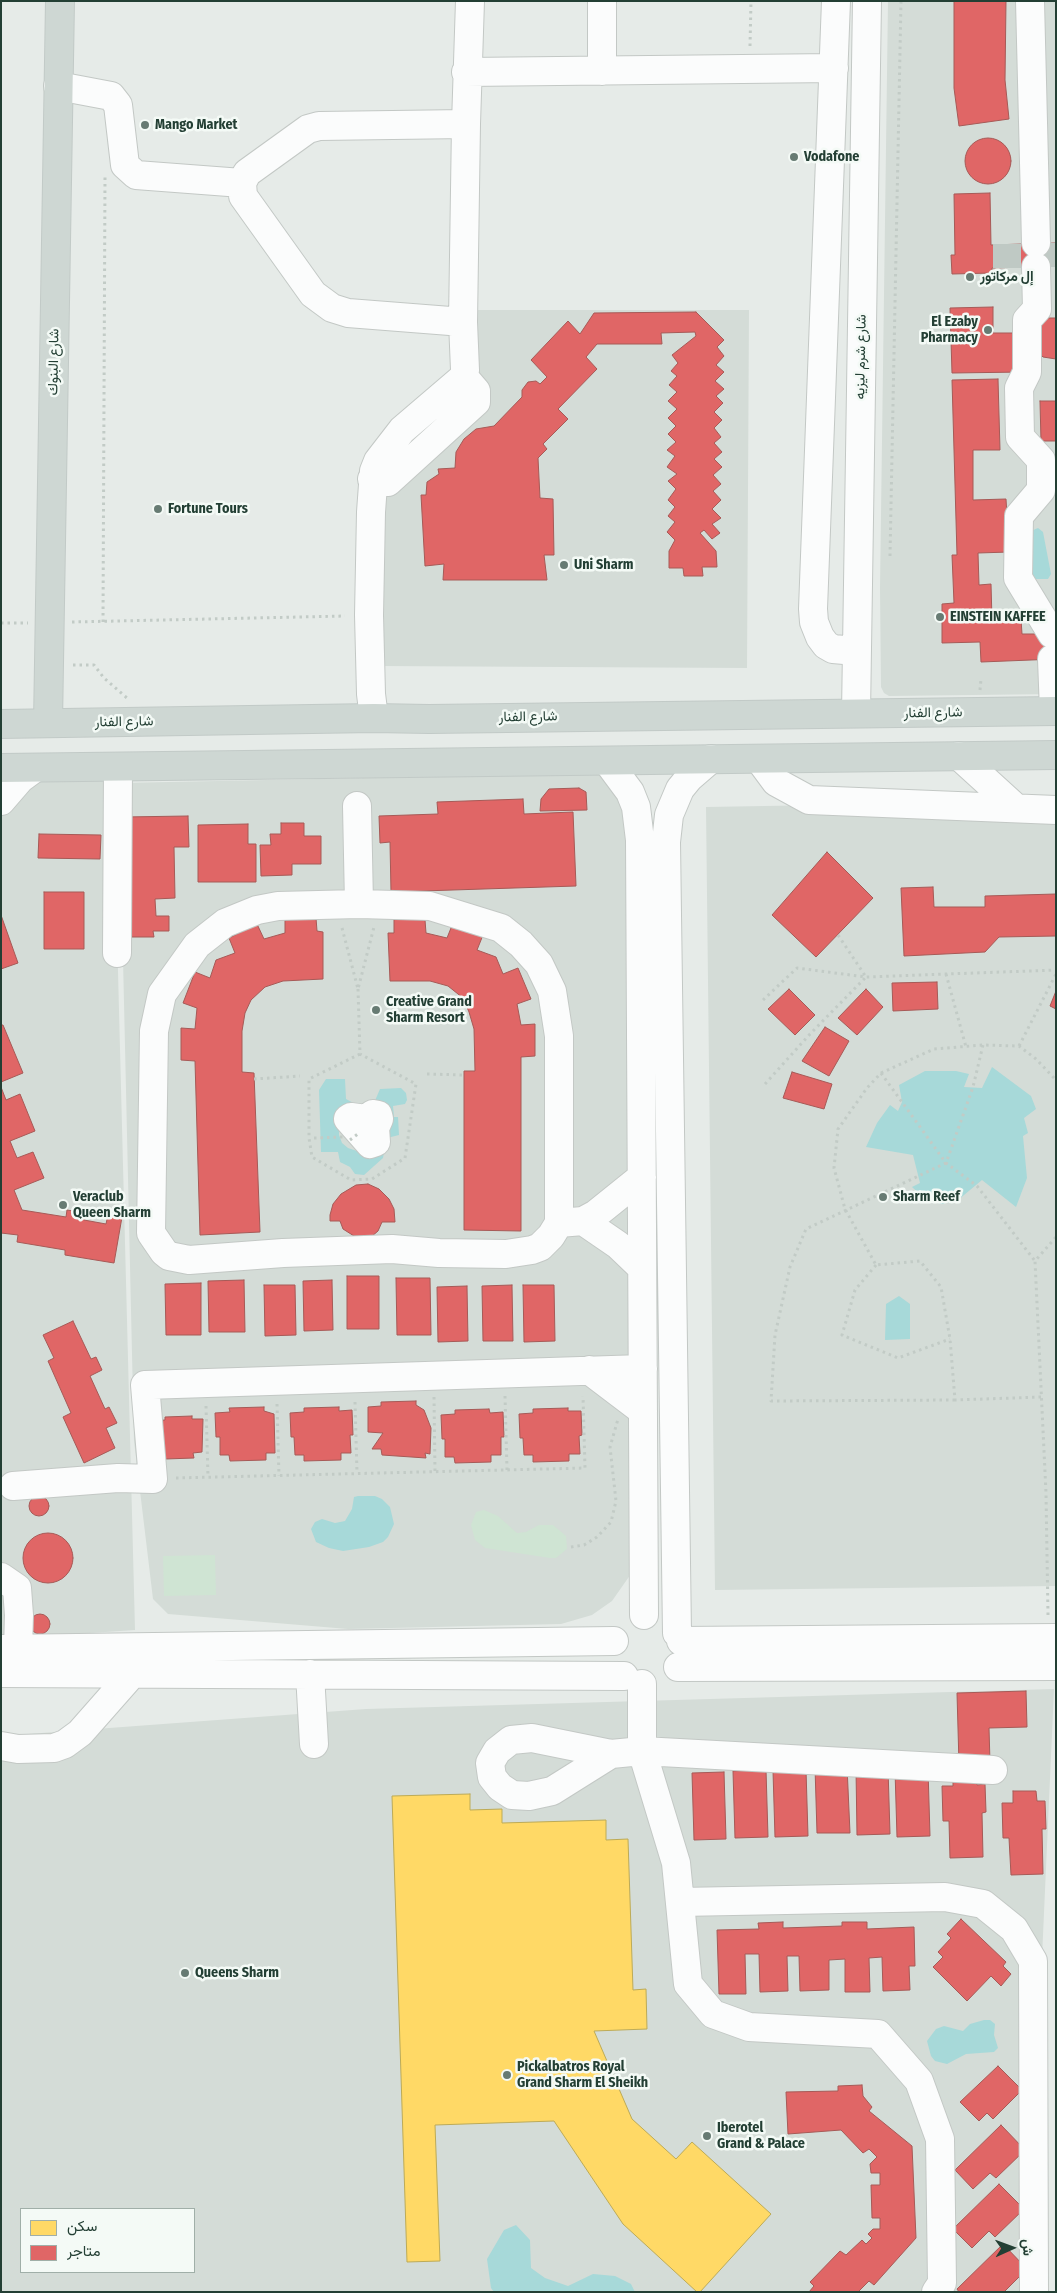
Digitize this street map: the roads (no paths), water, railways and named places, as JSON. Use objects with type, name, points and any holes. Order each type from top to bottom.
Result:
[{"type":"main road","name":"شارع البنوك","points":[[48,723],[60,1]]},
{"type":"main road","name":"شارع الفنار","points":[[1,724],[1055,711]]},
{"type":"main road","points":[[1,768],[1056,755]]},
{"type":"street","points":[[374,718],[371,694],[368,615],[372,480],[378,461],[402,430],[464,377],[466,370],[464,322],[466,72],[470,1]]},
{"type":"street","points":[[602,1],[602,71]]},
{"type":"street","points":[[1030,1],[1037,309],[1027,320],[1027,372],[1019,388],[1020,437],[1041,460],[1041,490],[1019,516],[1018,578],[1052,647],[1055,711]]},
{"type":"street","points":[[856,651],[833,649],[826,645],[820,638],[814,622],[818,467],[836,12],[867,12]]},
{"type":"street","name":"شارع شرم ليزيه","points":[[856,713],[867,12]]},
{"type":"street","points":[[466,72],[834,68]]},
{"type":"street","points":[[58,86],[111,96],[118,105],[125,165],[136,175],[242,183]]},
{"type":"street","points":[[464,322],[348,313],[332,308],[313,294],[243,196],[242,183],[246,173],[308,129],[319,126],[466,124]]},
{"type":"street","points":[[824,316],[862,318]]},
{"type":"street","points":[[818,467],[859,468]]},
{"type":"street","points":[[959,756],[1015,807]]},
{"type":"street","points":[[1,1674],[310,1674],[659,1682],[666,1679],[679,1647],[666,842],[669,815],[680,789],[694,773],[711,759]]},
{"type":"street","points":[[759,759],[776,782],[809,800],[1056,810]]},
{"type":"street","points":[[607,761],[630,792],[639,823],[643,1369],[636,1406],[644,1615]]},
{"type":"street","points":[[117,953],[118,767]]},
{"type":"street","points":[[1,801],[20,779],[35,768]]},
{"type":"street","points":[[356,806],[358,905]]},
{"type":"street","points":[[571,1222],[559,1036],[552,991],[539,964],[521,944],[501,928],[430,906],[278,906],[257,910],[226,923],[197,945],[162,994],[154,1031],[151,1233],[164,1252],[177,1259],[189,1260],[283,1253],[392,1249],[439,1253],[506,1254],[532,1250],[540,1247],[551,1236],[571,1222],[617,1198],[642,1176]]},
{"type":"street","points":[[571,1222],[618,1245],[642,1268]]},
{"type":"street","points":[[13,1486],[118,1478],[153,1479],[145,1385],[643,1369]]},
{"type":"street","points":[[585,1370],[636,1406]]},
{"type":"street","points":[[1,1577],[17,1588],[19,1615],[10,1649],[614,1641]]},
{"type":"street","points":[[679,1647],[664,1619],[644,1615],[628,1621],[622,1626],[614,1641],[614,1658],[633,1680],[642,1751],[676,1863],[688,1984],[713,2014],[749,2028],[878,2034],[919,2081],[940,2139],[942,2283],[936,2292]]},
{"type":"street","points":[[679,1647],[1052,1638]]},
{"type":"street","points":[[679,1647],[1056,1666]]},
{"type":"street","points":[[1,1746],[27,1749],[54,1748],[65,1744],[80,1733],[132,1674]]},
{"type":"street","points":[[310,1674],[314,1744]]},
{"type":"street","points":[[611,1754],[642,1751],[993,1770]]},
{"type":"street","points":[[680,1902],[945,1897],[983,1904],[1014,1929],[1033,1961],[1034,2292]]},
{"type":"water","points":[[1038,528],[1043,532],[1051,574],[1048,579],[1036,579],[1031,575],[1031,531]]},
{"type":"water","points":[[992,1067],[1031,1096],[1036,1109],[1024,1118],[1028,1133],[1023,1136],[1027,1178],[1016,1207],[982,1180],[958,1200],[942,1204],[925,1199],[912,1187],[920,1183],[913,1155],[866,1147],[877,1123],[890,1105],[898,1111],[902,1102],[899,1085],[925,1071],[956,1071],[969,1074],[964,1087],[982,1088]]},
{"type":"water","points":[[326,1079],[345,1079],[346,1099],[359,1106],[374,1103],[380,1089],[401,1088],[406,1093],[407,1100],[405,1104],[393,1106],[394,1117],[398,1117],[399,1135],[387,1138],[383,1158],[364,1175],[355,1174],[350,1167],[340,1162],[338,1152],[321,1152],[319,1090]],"holes":[[[339,1127],[360,1152],[348,1148],[342,1143]]]},
{"type":"water","points":[[899,1296],[910,1304],[910,1339],[885,1340],[886,1304]]},
{"type":"water","points":[[375,1496],[382,1499],[390,1507],[394,1524],[388,1537],[383,1542],[369,1547],[343,1551],[329,1548],[316,1542],[311,1529],[315,1522],[322,1519],[335,1523],[345,1521],[352,1509],[354,1497]]},
{"type":"water","points":[[990,2020],[995,2024],[994,2035],[998,2048],[994,2052],[966,2054],[947,2064],[935,2061],[931,2056],[927,2041],[936,2029],[944,2026],[963,2031],[970,2024]]},
{"type":"water","points":[[516,2225],[530,2240],[531,2268],[545,2278],[568,2286],[593,2274],[615,2276],[631,2284],[635,2292],[494,2292],[491,2288],[487,2259],[504,2230]]},
{"type":"tunnel","points":[[1049,243],[1049,267]]},
{"type":"tunnel","points":[[1007,244],[1007,268]]},
{"type":"place","name":"Mango Market","points":[[145,125]]},
{"type":"place","name":"Vodafone","points":[[794,157]]},
{"type":"place","name":"إل مركاتور","points":[[970,277]]},
{"type":"place","name":"El Ezaby Pharmacy","points":[[988,330]]},
{"type":"place","name":"Fortune Tours","points":[[158,509]]},
{"type":"place","name":"Uni Sharm","points":[[564,565]]},
{"type":"place","name":"EINSTEIN KAFFEE","points":[[940,617]]},
{"type":"place","name":"Creative Grand Sharm Resort","points":[[376,1010]]},
{"type":"place","name":"Sharm Reef","points":[[883,1197]]},
{"type":"place","name":"Veraclub Queen Sharm","points":[[63,1205]]},
{"type":"place","name":"Queens Sharm","points":[[185,1973]]},
{"type":"place","name":"Pickalbatros Royal Grand Sharm El Sheikh","points":[[507,2075]]},
{"type":"place","name":"Iberotel Grand & Palace","points":[[707,2136]]}]
